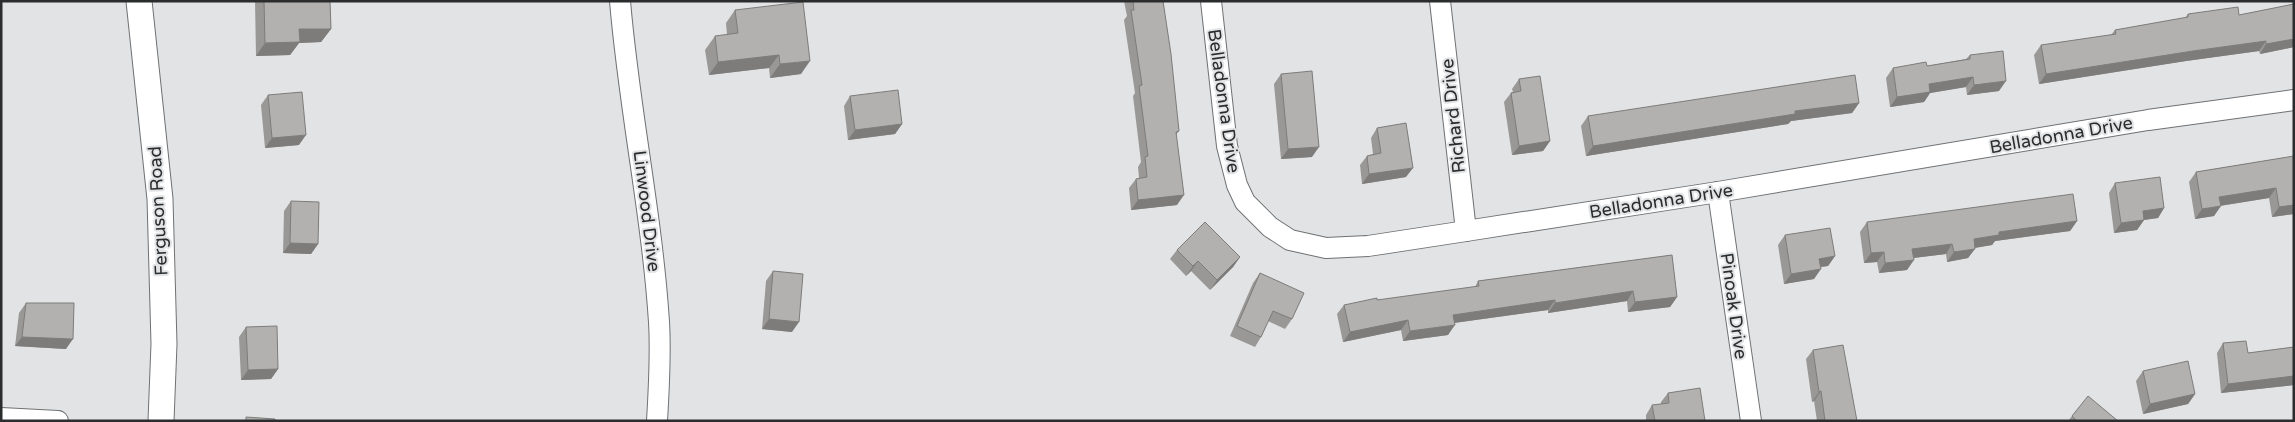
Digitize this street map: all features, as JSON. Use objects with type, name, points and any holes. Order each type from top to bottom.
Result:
[{"type":"street","name":"Ferguson Road","points":[[139,1],[160,199],[164,344],[161,421]]},
{"type":"street","name":"Linwood Drive","points":[[620,1],[654,262],[659,341],[657,421]]},
{"type":"street","name":"Belladonna Drive","points":[[1211,1],[1231,168],[1245,202],[1257,216],[1290,240],[1326,248],[1368,246],[1718,192],[2148,120],[2294,100]]},
{"type":"street","name":"Richard Drive","points":[[1440,1],[1466,231]]},
{"type":"street","name":"Pinoak Drive","points":[[1718,192],[1751,421]]},
{"type":"street","points":[[1,418],[58,421]]},
{"type":"building","points":[[264,1],[330,1],[331,29],[299,29],[300,42],[265,43]]},
{"type":"building","points":[[1133,1],[1163,1],[1171,54],[1179,131],[1176,132],[1184,195],[1138,200],[1136,179],[1147,177],[1145,157],[1148,156],[1139,86],[1142,85],[1131,10],[1134,10]]},
{"type":"building","points":[[803,2],[810,61],[780,64],[779,55],[718,62],[715,36],[738,33],[735,10]]},
{"type":"building","points":[[2294,4],[2294,39],[2266,44],[2266,41],[2193,51],[2046,74],[2041,45],[2116,34],[2115,30],[2188,17],[2188,14],[2238,7],[2239,15]]},
{"type":"building","points":[[2003,51],[2006,81],[1974,85],[1973,77],[1929,84],[1930,92],[1897,97],[1893,68],[1926,62],[1927,66],[1970,59],[1970,55]]},
{"type":"building","points":[[1312,71],[1319,147],[1288,149],[1281,74]]},
{"type":"building","points":[[1855,75],[1859,103],[1795,111],[1795,114],[1593,146],[1588,116]]},
{"type":"building","points":[[1540,76],[1550,141],[1519,146],[1511,93],[1521,91],[1519,79]]},
{"type":"building","points":[[898,90],[902,124],[855,130],[850,96]]},
{"type":"building","points":[[302,92],[306,135],[272,138],[268,95]]},
{"type":"building","points":[[1406,123],[1413,168],[1369,174],[1367,156],[1381,153],[1377,128]]},
{"type":"building","points":[[2294,156],[2294,205],[2279,207],[2276,188],[2219,197],[2221,206],[2202,209],[2196,172]]},
{"type":"building","points":[[2160,177],[2164,208],[2143,211],[2144,220],[2121,223],[2115,183]]},
{"type":"building","points":[[2073,194],[2077,221],[1999,232],[1999,235],[1974,239],[1975,249],[1954,252],[1952,244],[1912,249],[1914,260],[1885,263],[1884,252],[1871,253],[1867,222]]},
{"type":"building","points":[[291,201],[319,202],[318,244],[290,243]]},
{"type":"building","points":[[1205,222],[1240,257],[1217,280],[1198,261],[1193,266],[1177,250]]},
{"type":"building","points":[[1830,228],[1835,256],[1819,259],[1821,269],[1791,274],[1785,235]]},
{"type":"building","points":[[1672,255],[1677,297],[1635,302],[1633,291],[1555,303],[1555,300],[1453,315],[1455,325],[1410,331],[1408,320],[1350,332],[1344,305],[1377,298],[1377,300],[1479,286],[1478,281]]},
{"type":"building","points":[[773,271],[803,274],[799,322],[769,319]]},
{"type":"building","points":[[1260,273],[1304,293],[1292,319],[1273,311],[1261,337],[1237,326]]},
{"type":"building","points":[[26,303],[74,303],[73,339],[22,337]]},
{"type":"building","points":[[277,326],[278,369],[248,370],[246,327]]},
{"type":"building","points":[[2246,341],[2248,353],[2294,347],[2294,376],[2228,384],[2223,343]]},
{"type":"building","points":[[1843,345],[1857,421],[1825,421],[1813,350]]},
{"type":"building","points":[[2188,361],[2195,394],[2150,404],[2143,371]]},
{"type":"building","points":[[1700,388],[1705,421],[1655,421],[1652,405],[1669,403],[1668,393]]},
{"type":"building","points":[[2088,396],[2118,421],[2077,421],[2072,416]]},
{"type":"building","points":[[246,417],[275,419],[275,421],[246,421]]}]
